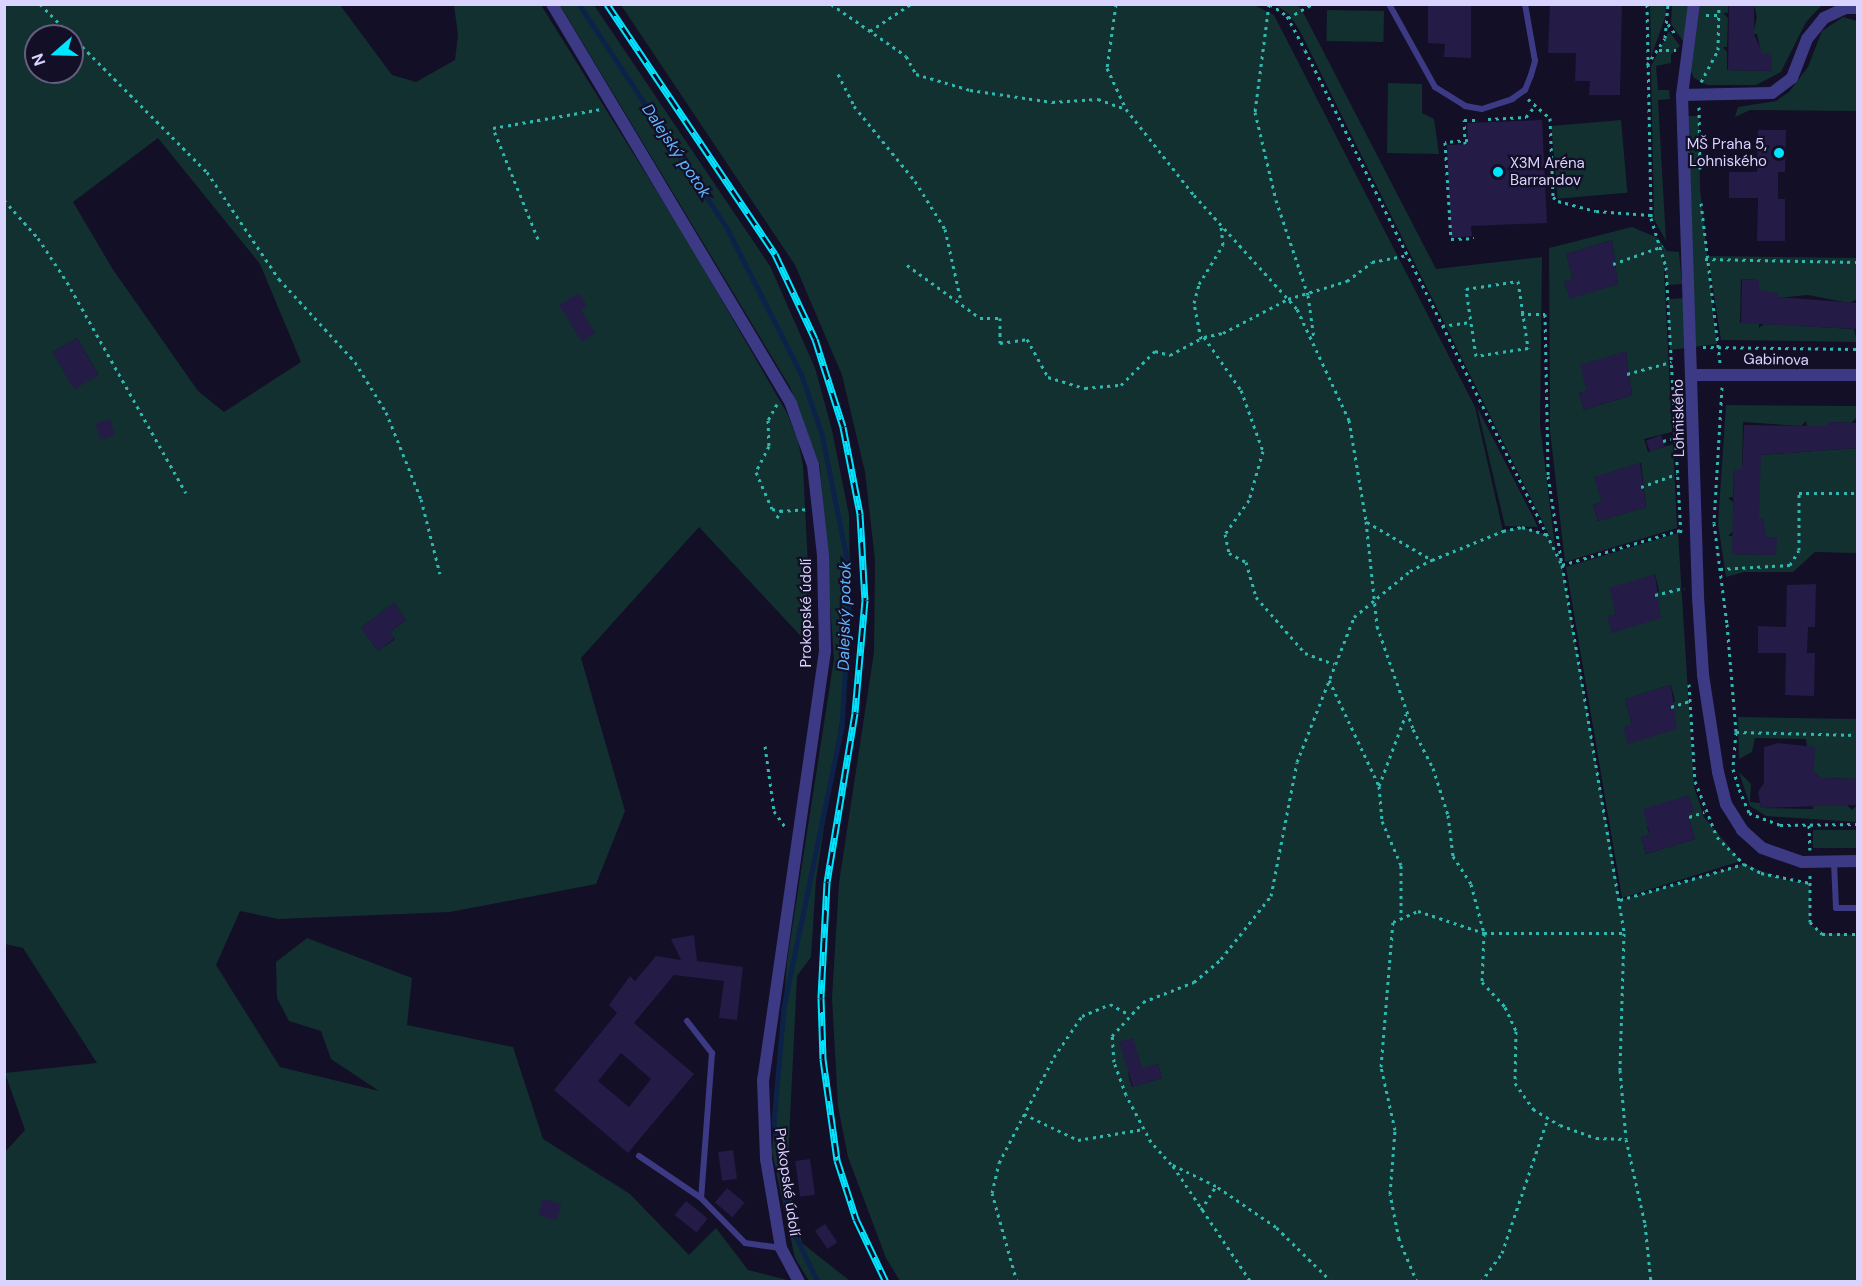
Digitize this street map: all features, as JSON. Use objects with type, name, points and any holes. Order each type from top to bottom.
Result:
[{"type":"street","name":"Prokopské údolí","points":[[552,4],[783,391],[813,465],[818,508],[825,651],[800,837],[763,1080],[766,1159],[781,1248],[799,1281]]},
{"type":"street","name":"Lohniského","points":[[1694,4],[1682,95],[1702,664],[1718,772],[1726,804],[1742,830],[1762,848],[1810,862],[1857,861]]},
{"type":"street","points":[[1682,95],[1698,97],[1772,93],[1792,78],[1807,39],[1824,18],[1845,8],[1857,8]]},
{"type":"street","name":"Gabinova","points":[[1693,375],[1857,375]]},
{"type":"lane","points":[[1389,4],[1423,69],[1447,98],[1482,109],[1500,106],[1520,93],[1535,61],[1525,4]]},
{"type":"lane","points":[[1834,861],[1836,908],[1857,908]]},
{"type":"lane","points":[[687,1022],[712,1053],[701,1198]]},
{"type":"lane","points":[[639,1156],[701,1198],[745,1243],[781,1248]]},
{"type":"path","points":[[40,4],[207,172],[279,279],[355,362],[391,423],[421,499],[440,574]]},
{"type":"path","points":[[831,4],[906,56],[916,74],[970,90],[1052,102],[1098,99],[1126,109]]},
{"type":"path","points":[[870,31],[911,4]]},
{"type":"path","points":[[1116,4],[1107,68],[1126,109],[1221,226],[1288,298],[1315,341],[1349,420],[1366,521],[1372,599],[1385,659],[1406,712],[1433,768],[1448,815],[1453,856],[1472,884],[1484,933],[1482,982],[1505,1007],[1516,1031],[1515,1083],[1533,1109],[1548,1119],[1596,1138],[1626,1139]]},
{"type":"path","points":[[1315,341],[1308,295],[1276,200],[1255,112],[1270,4],[1288,18],[1562,565]]},
{"type":"path","points":[[1288,18],[1312,4]]},
{"type":"path","points":[[1520,93],[1550,118],[1553,197],[1558,201],[1596,211],[1650,216],[1646,67],[1647,4]]},
{"type":"path","points":[[1700,179],[1698,97],[1700,84],[1718,50],[1719,4]]},
{"type":"path","points":[[1646,67],[1665,38],[1669,5]]},
{"type":"path","points":[[1712,15],[1719,15]]},
{"type":"path","points":[[838,74],[854,106],[915,182],[945,229],[961,302]]},
{"type":"path","points":[[1474,238],[1451,239],[1445,142],[1466,141],[1463,119],[1526,117],[1535,106]]},
{"type":"path","points":[[538,239],[493,128],[615,107]]},
{"type":"path","points":[[4,200],[38,238],[67,282],[186,494]]},
{"type":"path","points":[[1700,201],[1705,259],[1722,374],[1714,523],[1736,732],[1734,769],[1749,813],[1780,825],[1857,824]]},
{"type":"path","points":[[1221,226],[1223,245],[1199,284],[1194,303],[1202,338],[1241,390],[1263,451],[1249,500],[1225,534],[1229,553],[1246,562],[1256,597],[1305,653],[1334,664]]},
{"type":"path","points":[[1612,264],[1663,246]]},
{"type":"path","points":[[907,265],[980,318],[999,318],[1000,343],[1027,339],[1048,377],[1085,388],[1121,385],[1155,351],[1170,355],[1202,338],[1223,333],[1288,298],[1308,295],[1347,281],[1372,262],[1407,255]]},
{"type":"path","points":[[1705,259],[1857,262]]},
{"type":"path","points":[[1518,281],[1528,348],[1476,356],[1471,322],[1466,289],[1518,281]]},
{"type":"path","points":[[1522,314],[1545,314],[1548,476],[1620,900],[1624,933],[1620,1070],[1626,1139],[1645,1224],[1651,1281]]},
{"type":"path","points":[[1442,326],[1471,322]]},
{"type":"path","points":[[1718,349],[1857,349]]},
{"type":"path","points":[[1627,374],[1671,362]]},
{"type":"path","points":[[783,391],[768,420],[769,446],[756,472],[772,508],[783,511],[818,508]]},
{"type":"path","points":[[1663,441],[1675,438]]},
{"type":"path","points":[[1641,487],[1677,474]]},
{"type":"path","points":[[1720,570],[1790,565],[1799,550],[1799,494],[1857,493]]},
{"type":"path","points":[[777,518],[783,511]]},
{"type":"path","points":[[1366,521],[1432,560]]},
{"type":"path","points":[[1251,1281],[1172,1164],[1144,1129],[1114,1062],[1112,1036],[1128,1014],[1143,1002],[1194,982],[1247,932],[1271,896],[1297,762],[1354,618],[1372,599],[1432,560],[1512,529],[1548,535]]},
{"type":"path","points":[[1562,565],[1680,530]]},
{"type":"path","points":[[1655,596],[1684,588]]},
{"type":"path","points":[[1329,680],[1379,786],[1382,821],[1401,865],[1401,918]]},
{"type":"path","points":[[1671,707],[1690,701]]},
{"type":"path","points":[[1379,786],[1406,712]]},
{"type":"path","points":[[1736,732],[1857,735]]},
{"type":"path","points":[[765,746],[774,811],[787,830],[800,837]]},
{"type":"path","points":[[1689,817],[1704,812]]},
{"type":"path","points":[[1809,825],[1810,922],[1822,934],[1857,934]]},
{"type":"path","points":[[1620,900],[1744,864]]},
{"type":"path","points":[[1417,1281],[1399,1239],[1390,1194],[1395,1130],[1381,1067],[1394,922],[1418,911],[1484,933],[1624,933]]},
{"type":"path","points":[[1017,1281],[992,1193],[999,1163],[1054,1057],[1082,1016],[1110,1004],[1128,1014]]},
{"type":"path","points":[[1024,1114],[1078,1140],[1144,1129]]},
{"type":"path","points":[[1481,1281],[1502,1253],[1548,1119]]},
{"type":"path","points":[[1172,1164],[1216,1186],[1276,1227],[1332,1281]]},
{"type":"path","points":[[1201,1210],[1216,1186]]},
{"type":"green space","points":[[1252,4],[1274,15],[1475,407],[1503,531],[1522,527],[1548,535],[1562,565],[1620,900],[1744,864],[1785,880],[1810,883],[1810,925],[1825,933],[1857,935],[1857,1281],[900,1281],[886,1258],[848,1157],[838,1106],[832,998],[839,883],[874,652],[875,560],[865,472],[842,375],[795,265],[621,5]],"holes":[[[1158,1064],[1162,1078],[1132,1087],[1128,1073]]]},
{"type":"green space","points":[[5,5],[340,5],[392,75],[416,82],[455,60],[458,35],[454,5],[541,5],[687,240],[787,413],[798,441],[803,465],[812,648],[699,527],[581,658],[625,811],[596,884],[450,912],[278,919],[240,911],[216,965],[280,1067],[379,1091],[331,1059],[321,1031],[289,1021],[277,998],[276,962],[307,938],[412,978],[407,1025],[513,1047],[543,1139],[630,1194],[689,1255],[716,1228],[748,1270],[791,1281],[5,1281],[5,1152],[25,1130],[5,1073],[97,1063],[23,948],[5,944]],"holes":[[[158,138],[260,264],[301,362],[224,412],[198,391],[112,268],[73,202]],[[77,338],[98,374],[74,388],[53,352]],[[394,603],[406,620],[390,632],[395,639],[378,651],[361,628]]]},
{"type":"green space","points":[[560,5],[594,5],[770,266],[815,368],[832,430],[849,515],[851,650],[816,880],[811,957],[797,976],[787,1181],[802,1243],[850,1281],[809,1281],[795,1258],[772,1152],[787,961],[834,659],[820,466],[790,387]]},
{"type":"green space","points":[[1276,5],[1298,5],[1305,16],[1436,269],[1542,257],[1540,425],[1555,547],[1300,31],[1289,14]]},
{"type":"green space","points":[[1650,5],[1665,5],[1666,15],[1651,57]]},
{"type":"green space","points":[[1672,5],[1692,5],[1685,44],[1671,24]]},
{"type":"green space","points":[[1700,5],[1728,5],[1728,13],[1723,13],[1728,18],[1727,47],[1723,47],[1727,52],[1727,70],[1771,71],[1771,54],[1761,53],[1757,34],[1753,34],[1757,17],[1754,5],[1822,5],[1806,22],[1781,72],[1756,85],[1707,85],[1694,78],[1691,71]]},
{"type":"green space","points":[[1327,10],[1384,11],[1383,42],[1326,41]]},
{"type":"green space","points":[[1843,17],[1857,21],[1857,111],[1750,110],[1735,117],[1738,107],[1776,101],[1789,92],[1808,67],[1822,31]]},
{"type":"green space","points":[[1669,31],[1680,46],[1671,54],[1671,63],[1656,66],[1658,90],[1669,90],[1670,99],[1658,100],[1666,241],[1654,219],[1651,66]]},
{"type":"green space","points":[[1388,83],[1422,84],[1422,113],[1434,119],[1439,154],[1387,153]]},
{"type":"green space","points":[[1683,116],[1699,116],[1700,189],[1717,344],[1670,350],[1668,299],[1688,298]]},
{"type":"green space","points":[[1621,120],[1627,193],[1558,199],[1551,126]]},
{"type":"green space","points":[[1632,227],[1658,238],[1667,251],[1679,252],[1682,284],[1667,285],[1663,248],[1672,432],[1644,439],[1648,452],[1673,444],[1677,528],[1565,562],[1550,431],[1549,248]],"holes":[[[1612,240],[1618,284],[1570,298],[1564,282],[1573,279],[1566,254]],[[1626,352],[1632,395],[1584,410],[1579,393],[1587,391],[1581,365]],[[1641,463],[1646,507],[1598,521],[1593,505],[1602,502],[1595,477]]]},
{"type":"green space","points":[[1708,256],[1857,258],[1857,299],[1849,303],[1808,295],[1778,298],[1758,290],[1758,280],[1741,279],[1740,323],[1759,323],[1759,328],[1764,324],[1854,329],[1857,342],[1721,340]]},
{"type":"green space","points":[[1726,405],[1857,406],[1857,423],[1856,418],[1851,423],[1829,422],[1828,426],[1807,426],[1806,421],[1801,426],[1743,422],[1742,469],[1734,470],[1733,497],[1728,498],[1733,502],[1733,531],[1728,536],[1733,536],[1733,554],[1776,555],[1776,538],[1766,537],[1759,518],[1759,455],[1857,448],[1857,553],[1815,552],[1793,572],[1744,572],[1726,577],[1718,524]]},
{"type":"green space","points":[[1477,407],[1500,452],[1538,527],[1505,526]]},
{"type":"green space","points":[[1678,533],[1694,787],[1704,817],[1741,861],[1622,898],[1566,567]],"holes":[[[1655,574],[1659,591],[1613,633],[1608,616],[1616,614],[1614,605]],[[1671,685],[1675,701],[1628,744],[1632,724],[1625,699]],[[1688,814],[1695,839],[1646,854],[1641,837],[1650,835],[1647,827]]]},
{"type":"green space","points":[[1738,717],[1857,719],[1857,779],[1821,778],[1814,771],[1814,748],[1807,747],[1806,739],[1755,738],[1752,752],[1739,759]]},
{"type":"green space","points":[[1739,772],[1751,784],[1750,802],[1760,803],[1761,808],[1813,809],[1813,803],[1847,805],[1852,810],[1857,805],[1857,822],[1766,816],[1750,806]]},
{"type":"green space","points":[[1813,830],[1857,830],[1857,848],[1813,848]]},
{"type":"building","points":[[1428,4],[1471,4],[1471,58],[1444,57],[1445,44],[1428,43]]},
{"type":"building","points":[[1550,4],[1622,4],[1620,95],[1589,95],[1590,81],[1575,81],[1576,53],[1548,53]]},
{"type":"building","points":[[1729,4],[1754,4],[1754,34],[1762,53],[1771,53],[1772,71],[1728,70]]},
{"type":"building","points":[[1542,120],[1547,223],[1471,226],[1472,236],[1451,238],[1447,145],[1468,144],[1467,123]]},
{"type":"building","points":[[1758,130],[1786,130],[1785,172],[1778,172],[1778,199],[1785,199],[1785,241],[1757,241],[1758,198],[1729,198],[1729,172],[1757,172]]},
{"type":"building","points":[[1612,240],[1618,284],[1570,299],[1564,282],[1573,279],[1566,254]]},
{"type":"building","points":[[1742,279],[1759,280],[1759,290],[1778,293],[1778,297],[1857,303],[1857,329],[1741,323]]},
{"type":"building","points":[[579,293],[587,306],[581,310],[595,333],[582,342],[559,305]]},
{"type":"building","points":[[77,338],[98,375],[74,389],[53,352]]},
{"type":"building","points":[[1626,351],[1632,395],[1584,410],[1579,393],[1587,391],[1580,365]]},
{"type":"building","points":[[110,419],[115,435],[101,440],[96,423]]},
{"type":"building","points":[[1829,422],[1857,423],[1857,448],[1761,455],[1759,518],[1763,518],[1767,537],[1777,537],[1776,555],[1732,554],[1734,469],[1742,469],[1744,425],[1828,426]]},
{"type":"building","points":[[1661,435],[1665,446],[1650,452],[1646,440]]},
{"type":"building","points":[[1640,463],[1646,507],[1598,521],[1593,505],[1602,502],[1594,477]]},
{"type":"building","points":[[1655,574],[1661,618],[1612,633],[1607,616],[1616,614],[1609,588]]},
{"type":"building","points":[[1816,584],[1815,627],[1808,627],[1807,653],[1815,653],[1814,696],[1785,695],[1786,653],[1758,653],[1758,626],[1786,627],[1787,585]]},
{"type":"building","points":[[394,603],[406,620],[390,632],[395,638],[378,651],[361,628]]},
{"type":"building","points":[[1671,685],[1677,729],[1628,744],[1623,727],[1632,724],[1625,699]]},
{"type":"building","points":[[1778,743],[1815,747],[1814,771],[1821,778],[1857,779],[1857,805],[1761,808],[1758,792],[1764,783],[1764,747]]},
{"type":"building","points":[[1689,795],[1694,812],[1688,814],[1695,839],[1646,854],[1641,837],[1650,835],[1643,809]]},
{"type":"building","points":[[694,935],[697,961],[743,967],[737,1020],[719,1018],[724,981],[674,975],[634,1023],[694,1074],[628,1153],[554,1090],[617,1013],[609,1005],[630,976],[635,981],[656,956],[681,960],[671,939]],"holes":[[[621,1053],[651,1079],[629,1107],[598,1081]]]},
{"type":"building","points":[[1133,1038],[1142,1068],[1158,1064],[1162,1078],[1133,1087],[1119,1042]]},
{"type":"building","points":[[733,1150],[737,1179],[722,1181],[718,1152]]},
{"type":"building","points":[[810,1159],[815,1195],[800,1197],[795,1161]]},
{"type":"building","points":[[727,1188],[745,1203],[732,1217],[715,1203]]},
{"type":"building","points":[[543,1199],[561,1204],[557,1221],[538,1215]]},
{"type":"building","points":[[686,1201],[708,1219],[696,1233],[675,1215]]},
{"type":"building","points":[[825,1224],[837,1242],[827,1249],[815,1231]]},
{"type":"waterway","name":"Dalejský potok","points":[[579,4],[726,226],[801,373],[822,434],[846,553],[849,610],[842,727],[784,1008],[774,1122],[789,1222],[818,1282]]},
{"type":"railway","points":[[607,4],[775,254],[815,339],[843,427],[860,514],[865,600],[855,713],[827,882],[821,998],[823,1059],[837,1160],[856,1219],[886,1282]]},
{"type":"place","name":"MŠ Praha 5, Lohniského","points":[[1779,153]]},
{"type":"place","name":"X3M Aréna Barrandov","points":[[1498,172]]}]
